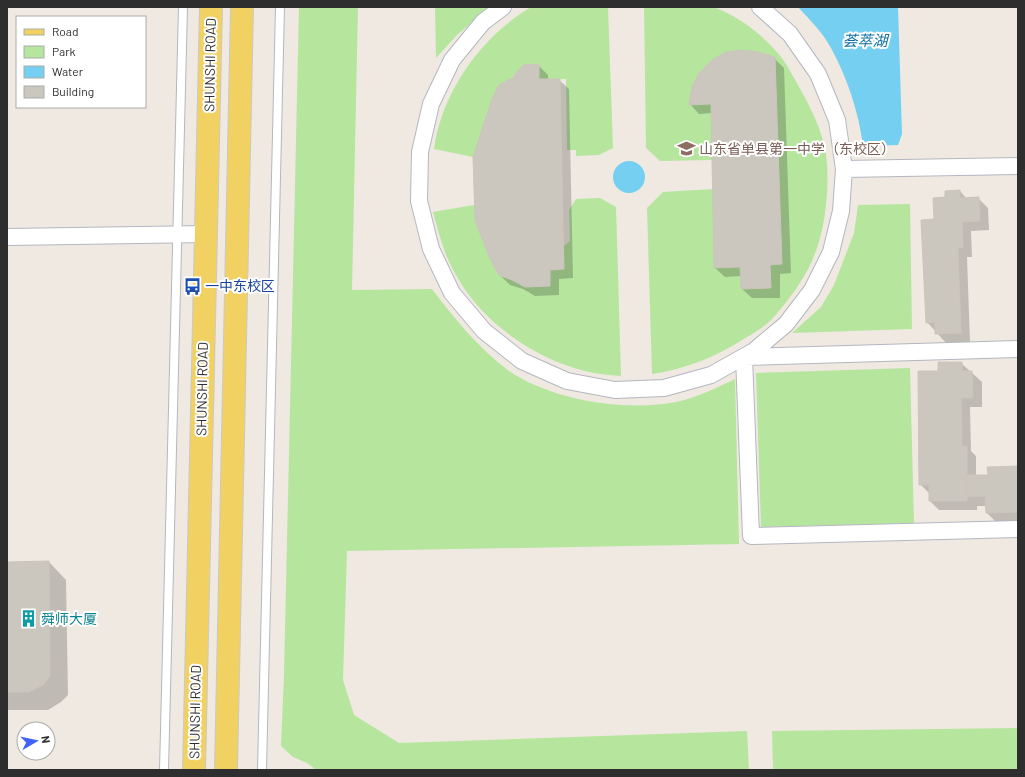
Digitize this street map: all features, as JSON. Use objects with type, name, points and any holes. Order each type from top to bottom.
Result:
[{"type":"main road","name":"SHUNSHI ROAD","points":[[194,770],[211,7]]},
{"type":"main road","points":[[226,770],[242,7]]},
{"type":"street","points":[[503,7],[483,22],[452,60],[430,104],[420,152],[420,201],[431,249],[452,293],[484,331],[522,360],[567,381],[615,390],[664,388],[711,375],[754,351],[786,324],[812,290],[830,252],[841,211],[844,169],[837,120],[818,74],[790,34],[760,7]]},
{"type":"street","points":[[844,169],[1018,166]]},
{"type":"street","points":[[7,237],[206,234]]},
{"type":"street","points":[[744,357],[1018,349]]},
{"type":"street","points":[[744,357],[751,536],[1018,529]]},
{"type":"lane","points":[[164,770],[183,7]]},
{"type":"lane","points":[[262,770],[280,7]]},
{"type":"green space","points":[[299,7],[358,7],[352,290],[432,289],[477,343],[509,371],[526,381],[567,396],[612,404],[656,405],[691,398],[735,379],[739,544],[347,551],[343,680],[354,715],[399,743],[747,731],[749,770],[316,770],[307,763],[293,757],[281,746],[284,675]]},
{"type":"green space","points":[[435,7],[490,7],[457,35],[436,58]]},
{"type":"green space","points":[[531,7],[608,7],[613,148],[599,155],[576,156],[576,150],[567,150],[566,79],[539,79],[538,64],[523,65],[492,99],[473,157],[434,149],[438,127],[446,106],[455,86],[467,67],[496,33]]},
{"type":"green space","points":[[644,7],[716,8],[746,24],[764,39],[780,55],[786,64],[813,113],[824,144],[827,175],[827,199],[818,246],[811,264],[801,281],[778,313],[757,331],[713,356],[678,369],[652,374],[647,208],[663,192],[713,189],[712,160],[660,161],[646,148]]},
{"type":"green space","points":[[600,198],[616,207],[621,376],[598,374],[566,365],[528,347],[495,323],[467,292],[456,275],[445,252],[433,212],[474,205],[475,222],[499,275],[525,287],[550,286],[550,270],[564,269],[564,246],[570,241],[569,210],[576,199]]},
{"type":"green space","points":[[910,204],[912,329],[792,333],[821,307],[834,285],[854,233],[858,205]]},
{"type":"green space","points":[[910,368],[914,523],[761,527],[756,373]]},
{"type":"green space","points":[[1018,728],[1018,770],[773,770],[772,731]]},
{"type":"water","name":"荟萃湖","points":[[798,7],[898,7],[902,134],[898,145],[863,146],[859,121],[847,83],[837,59],[824,37]]},
{"type":"water","points":[[626,161],[632,161],[641,165],[645,177],[641,189],[632,193],[626,193],[617,189],[613,180],[613,174],[617,165]]},
{"type":"building","points":[[742,50],[758,52],[775,57],[782,264],[770,265],[771,288],[741,289],[740,267],[714,268],[711,104],[689,105],[692,86],[700,72],[712,60],[726,52]]},
{"type":"building","points":[[539,64],[539,79],[560,79],[564,269],[550,270],[550,286],[525,287],[499,275],[490,259],[475,221],[473,157],[492,99],[499,85],[512,78],[523,65]]},
{"type":"building","points":[[960,190],[960,198],[979,197],[980,221],[962,222],[963,247],[958,248],[961,333],[935,334],[935,322],[926,323],[921,220],[934,219],[933,198],[945,197],[945,191]]},
{"type":"building","points":[[938,362],[962,362],[962,371],[972,371],[973,398],[961,398],[962,446],[967,446],[967,501],[929,501],[929,485],[919,485],[918,371],[938,371]]},
{"type":"building","points":[[1018,466],[1018,512],[986,513],[985,496],[967,497],[966,475],[988,475],[987,467]]},
{"type":"building","name":"舜师大厦","points":[[49,561],[50,676],[43,685],[29,692],[7,692],[7,562]]},
{"type":"place","name":"山东省单县第一中学（东校区）","points":[[686,149]]},
{"type":"place","name":"一中东校区","points":[[192,286]]},
{"type":"place","name":"舜师大厦","points":[[28,619]]}]
